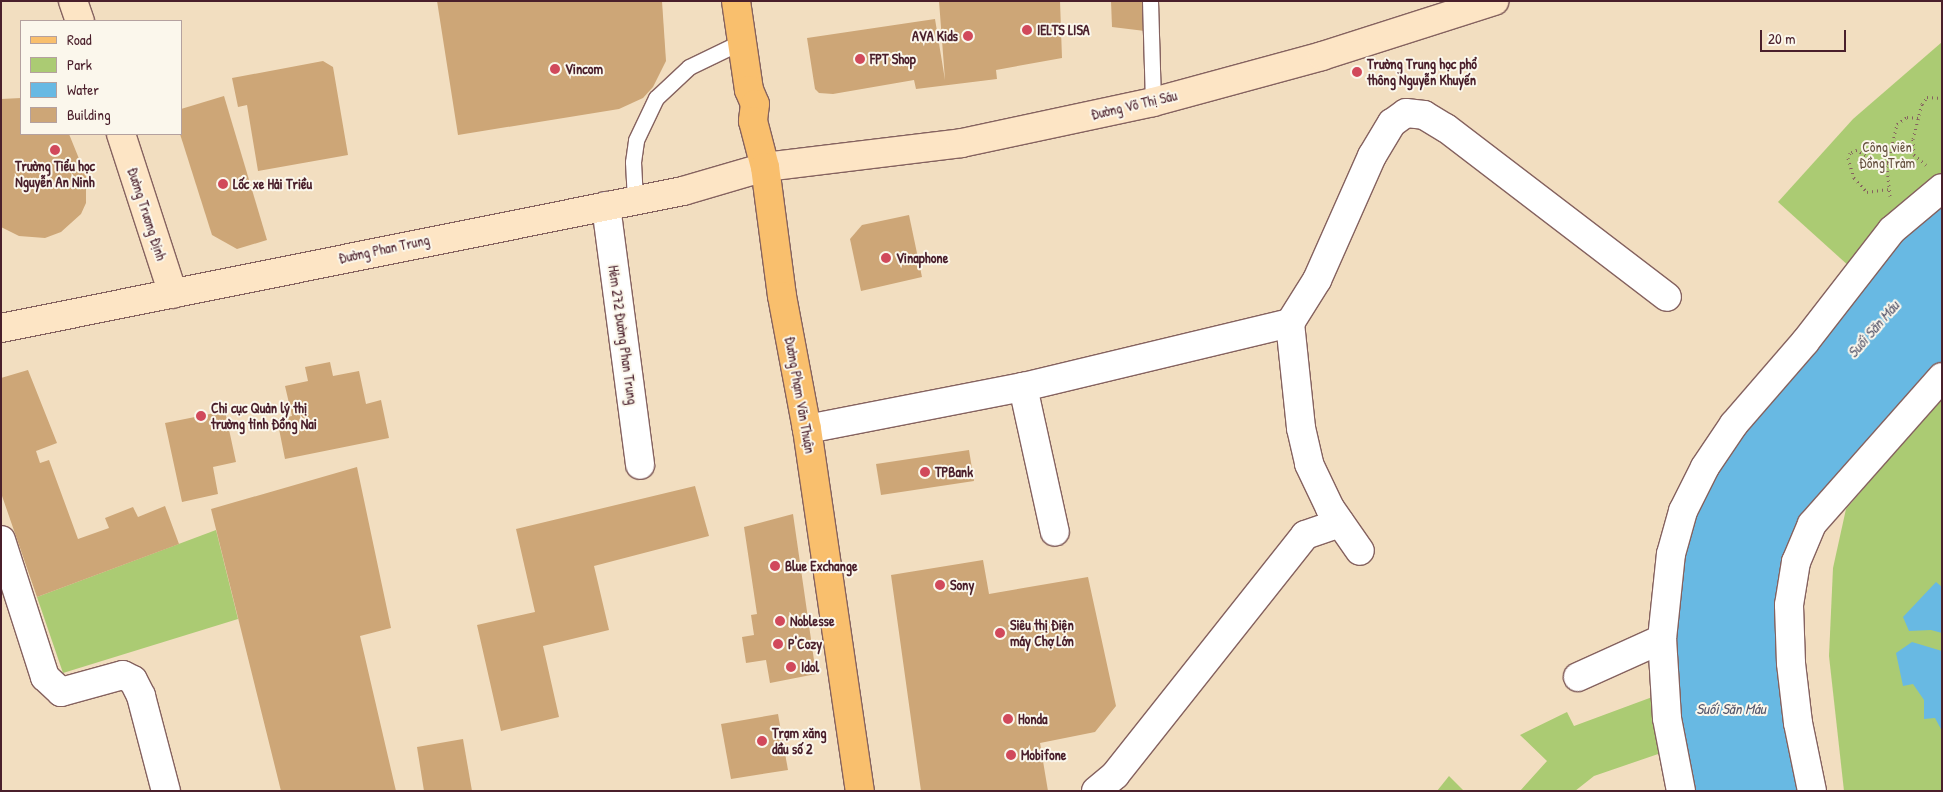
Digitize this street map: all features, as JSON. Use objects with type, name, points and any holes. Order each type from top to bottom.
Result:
[{"type":"main road","points":[[73,1],[80,20]]},
{"type":"main road","name":"Đường Phạm Văn Thuận","points":[[736,1],[749,90],[755,104],[753,121],[765,167],[782,296],[807,429],[860,791]]},
{"type":"main road","name":"Đường Võ Thị Sáu","points":[[765,167],[962,143],[1152,102],[1369,42],[1494,1]]},
{"type":"main road","name":"Đường Trương Định","points":[[121,135],[173,294]]},
{"type":"main road","name":"Đường Phan Trung","points":[[1,328],[683,190],[765,167]]},
{"type":"street","points":[[1360,551],[1340,523],[1309,464],[1301,428],[1290,323],[1317,280],[1372,156],[1392,123],[1406,112],[1424,115],[1446,128],[1667,297]]},
{"type":"street","points":[[1681,791],[1667,718],[1662,639],[1671,554],[1683,511],[1705,466],[1734,424],[1805,342],[1938,179]]},
{"type":"street","name":"Hẻm 272 Đường Phan Trung","points":[[606,206],[640,465]]},
{"type":"street","points":[[807,429],[1023,388],[1290,323]]},
{"type":"street","points":[[1812,791],[1798,723],[1791,663],[1789,605],[1796,562],[1812,524],[1942,377]]},
{"type":"street","points":[[1023,388],[1055,532]]},
{"type":"street","points":[[1096,791],[1115,775],[1306,535],[1340,523]]},
{"type":"street","points":[[1,540],[45,677],[62,692],[123,675],[133,680],[141,696],[166,791]]},
{"type":"street","points":[[1578,677],[1662,639]]},
{"type":"lane","points":[[1150,1],[1152,102]]},
{"type":"lane","points":[[635,200],[633,162],[636,140],[656,98],[689,67],[741,42]]},
{"type":"path","points":[[1938,179],[1914,155],[1918,118],[1927,97],[1942,98]]},
{"type":"path","points":[[1902,221],[1888,189],[1888,163],[1897,124],[1907,117],[1918,118]]},
{"type":"path","points":[[1888,163],[1878,163],[1857,150],[1850,153],[1848,158],[1854,178],[1867,192],[1888,189]]},
{"type":"green space","name":"Công viên Đồng Tràm","points":[[1942,42],[1942,175],[1850,267],[1778,202],[1853,119]]},
{"type":"green space","points":[[1942,397],[1942,791],[1844,791],[1829,656],[1833,568],[1846,509]]},
{"type":"green space","points":[[216,530],[238,619],[63,673],[37,597]]},
{"type":"green space","points":[[1655,696],[1664,752],[1594,776],[1575,791],[1520,791],[1547,761],[1520,735],[1567,712],[1574,726]]},
{"type":"green space","points":[[1449,776],[1464,791],[1437,791]]},
{"type":"water","name":"Suối Săn Máu","points":[[1942,202],[1942,362],[1803,518],[1801,791],[1691,791],[1681,741],[1672,635],[1681,556],[1693,514],[1713,472],[1899,238]]},
{"type":"water","points":[[1936,582],[1942,587],[1942,633],[1931,630],[1909,631],[1903,617]]},
{"type":"water","points":[[1912,642],[1942,651],[1942,731],[1935,718],[1924,719],[1924,700],[1913,684],[1903,686],[1896,653]]},
{"type":"building","name":"Vincom","points":[[437,1],[662,1],[666,61],[653,87],[643,98],[619,109],[458,135]]},
{"type":"building","points":[[939,1],[1060,1],[1062,58],[996,70],[997,79],[916,89],[914,80],[833,94],[819,93],[815,89],[807,38],[935,19],[945,80]]},
{"type":"building","points":[[1111,1],[1146,1],[1145,31],[1112,27]]},
{"type":"building","points":[[323,61],[333,67],[348,155],[258,171],[247,105],[238,107],[232,78]]},
{"type":"building","name":"Lốc xe Hải Triều","points":[[224,96],[267,240],[237,249],[212,235],[180,135],[182,135],[182,109]]},
{"type":"building","points":[[20,98],[20,135],[69,135],[86,176],[86,203],[81,214],[61,232],[45,238],[19,236],[1,227],[1,99]]},
{"type":"building","name":"Vinaphone","points":[[909,215],[922,277],[861,291],[850,239],[862,225]]},
{"type":"building","points":[[330,362],[333,376],[359,371],[366,404],[381,400],[389,438],[285,459],[277,419],[292,416],[285,386],[308,381],[305,367]]},
{"type":"building","points":[[28,370],[57,443],[36,451],[40,463],[49,460],[78,539],[109,528],[105,518],[133,507],[138,517],[165,506],[179,544],[37,597],[1,493],[1,378]]},
{"type":"building","points":[[225,411],[236,462],[213,467],[218,494],[182,502],[165,423]]},
{"type":"building","name":"TPBank","points":[[969,450],[974,481],[881,495],[876,464]]},
{"type":"building","points":[[357,467],[391,628],[360,636],[396,791],[281,791],[211,509]]},
{"type":"building","points":[[695,486],[709,536],[594,566],[609,630],[543,646],[559,717],[501,731],[477,625],[535,612],[516,529]]},
{"type":"building","points":[[793,514],[816,674],[770,683],[766,660],[746,663],[742,637],[754,635],[751,615],[757,614],[744,527]]},
{"type":"building","points":[[983,560],[989,594],[1088,577],[1116,706],[1095,732],[1040,743],[1048,791],[921,791],[891,575]]},
{"type":"building","points":[[778,714],[788,770],[731,779],[721,724]]},
{"type":"building","points":[[463,739],[472,791],[424,791],[417,747]]},
{"type":"place","name":"IELTS LISA","points":[[1027,30]]},
{"type":"place","name":"AVA Kids","points":[[968,36]]},
{"type":"place","name":"FPT Shop","points":[[860,59]]},
{"type":"place","name":"Vincom","points":[[555,69]]},
{"type":"place","name":"Trường Trung học phổ thông Nguyễn Khuyến","points":[[1357,72]]},
{"type":"place","name":"Trường Tiểu học Nguyễn An Ninh","points":[[55,150]]},
{"type":"place","name":"Lốc xe Hải Triều","points":[[223,184]]},
{"type":"place","name":"Vinaphone","points":[[886,258]]},
{"type":"place","name":"Chi cục Quản lý thị trường tỉnh Đồng Nai","points":[[201,416]]},
{"type":"place","name":"TPBank","points":[[925,472]]},
{"type":"place","name":"Blue Exchange","points":[[775,566]]},
{"type":"place","name":"Sony","points":[[940,585]]},
{"type":"place","name":"Noblesse","points":[[780,621]]},
{"type":"place","name":"Siêu thị Điện máy Chợ Lớn","points":[[1000,633]]},
{"type":"place","name":"P'Cozy","points":[[778,644]]},
{"type":"place","name":"Idol","points":[[791,667]]},
{"type":"place","name":"Honda","points":[[1008,719]]},
{"type":"place","name":"Trạm xăng dầu số 2","points":[[762,741]]},
{"type":"place","name":"Mobifone","points":[[1011,755]]}]
